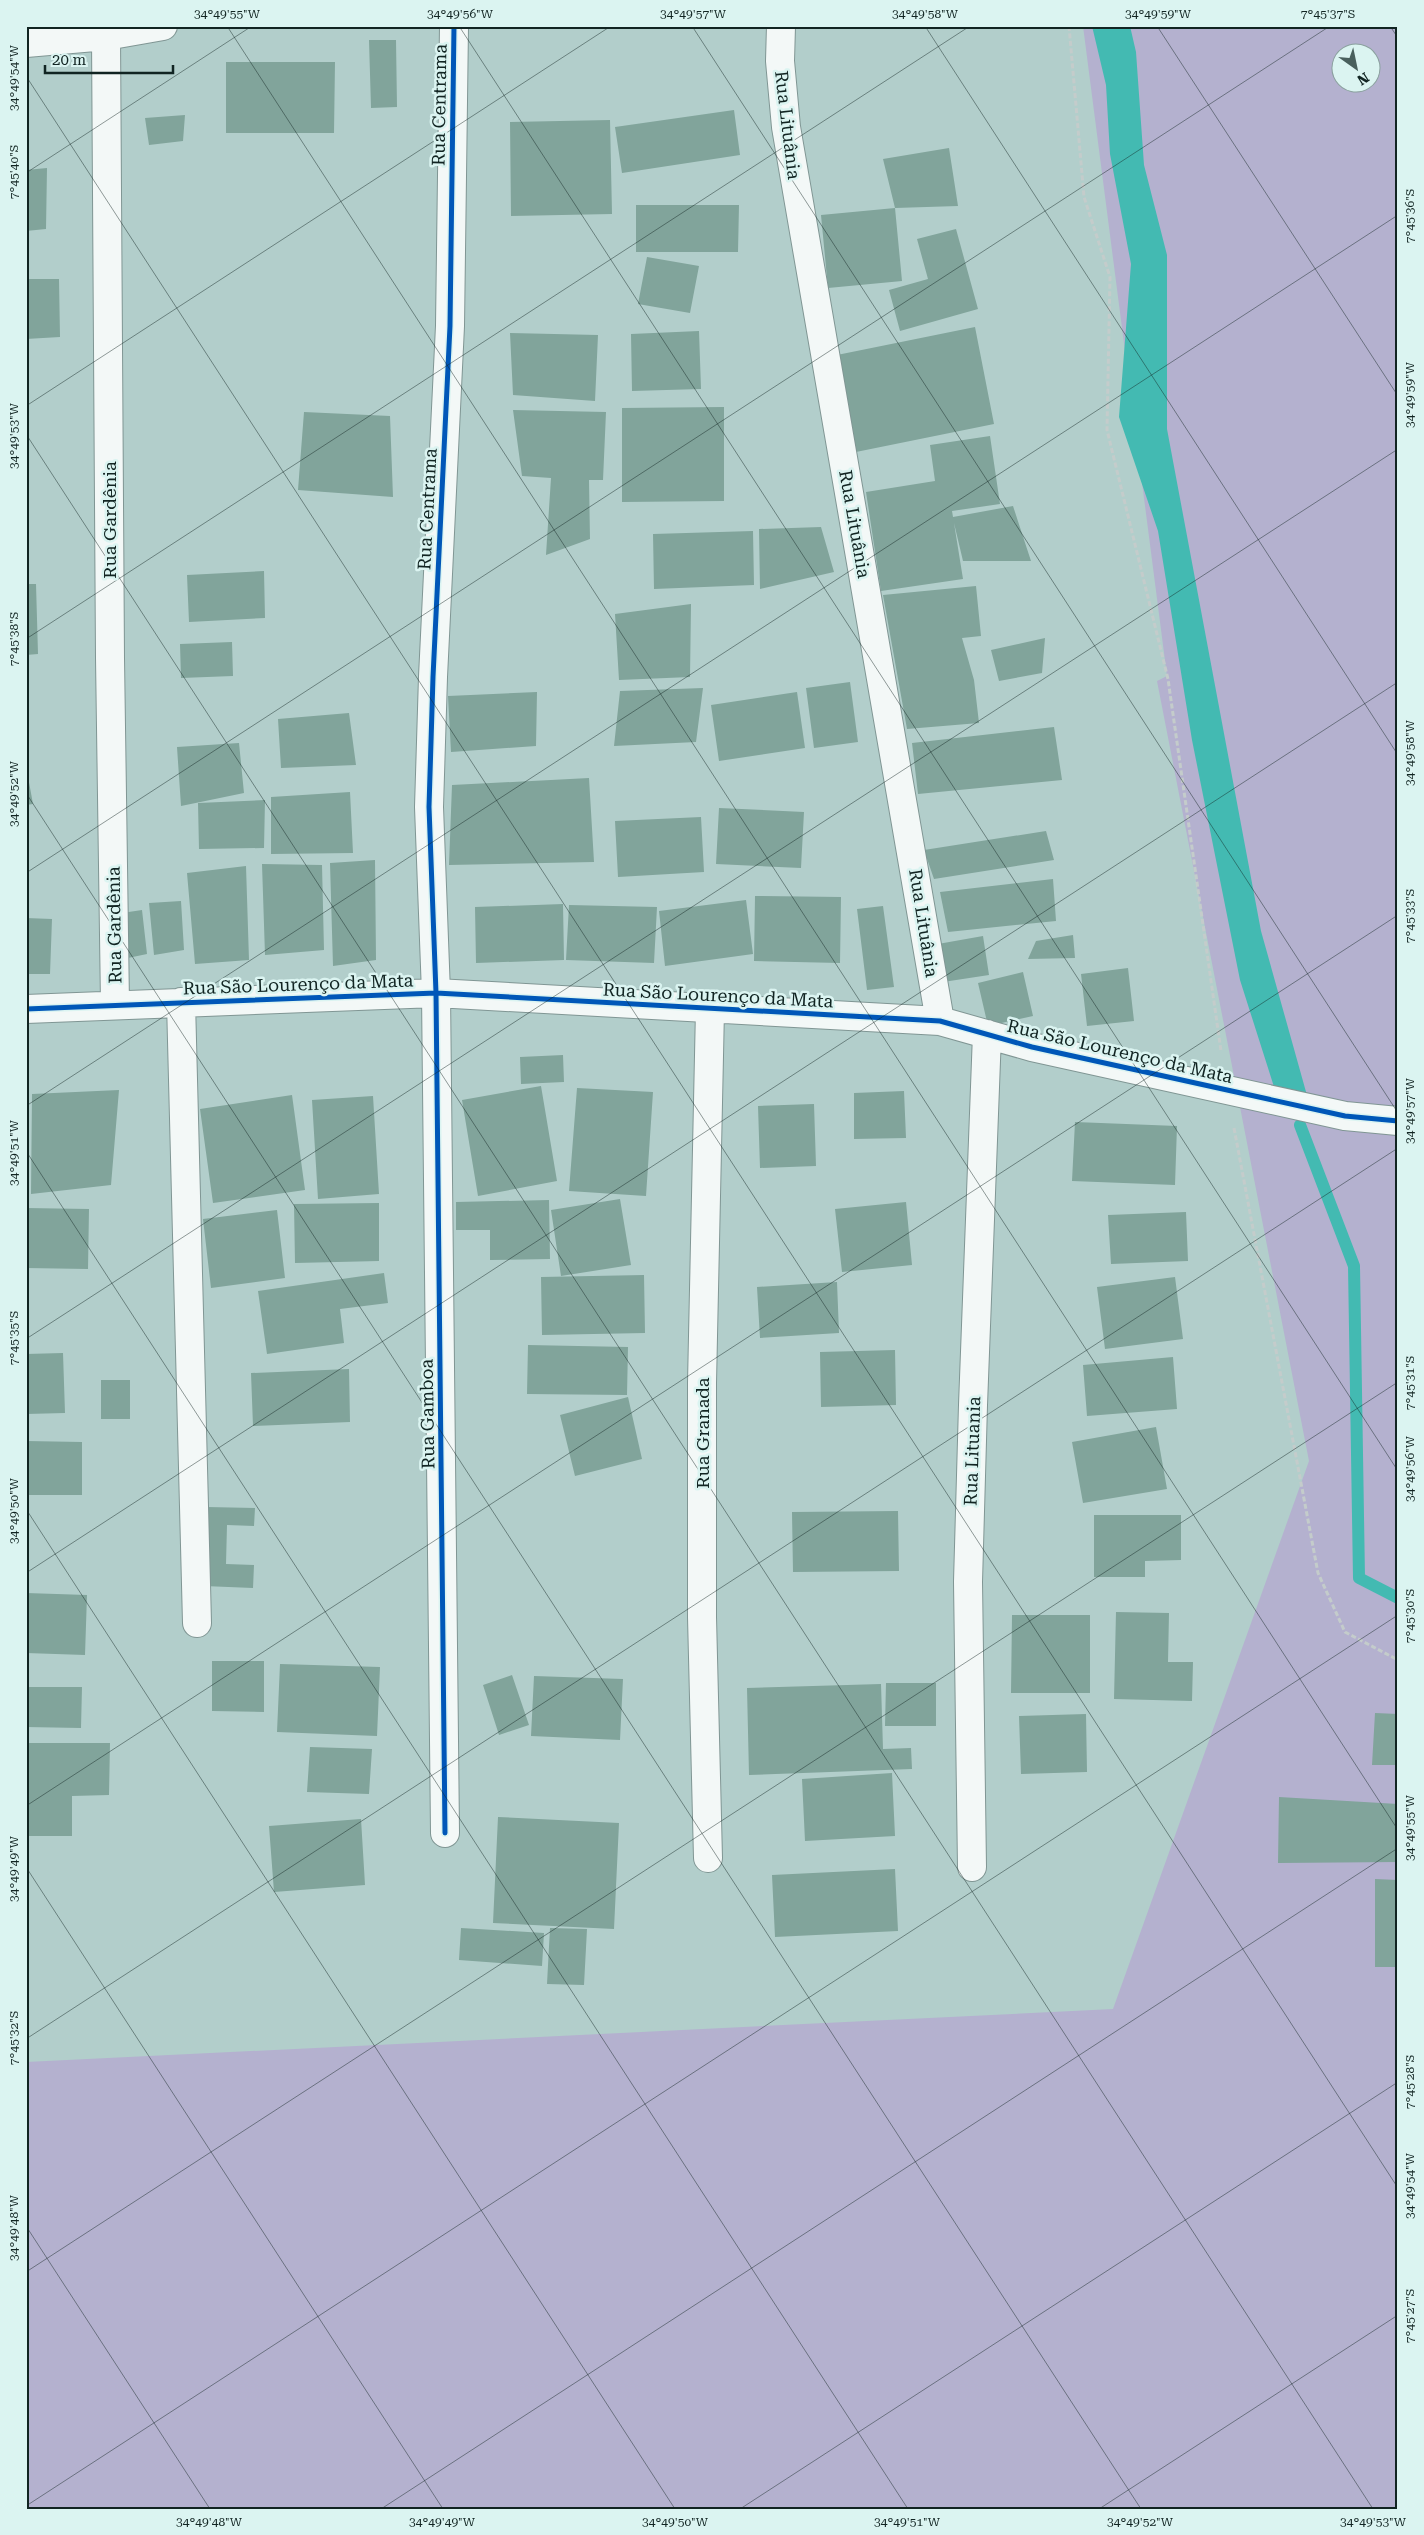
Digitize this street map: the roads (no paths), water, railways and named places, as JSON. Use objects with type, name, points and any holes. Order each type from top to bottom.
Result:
[{"type":"street","points":[[26,43],[106,36],[163,26]]},
{"type":"street","name":"Rua Centrama","points":[[436,993],[429,807],[433,668],[450,326],[454,26]]},
{"type":"street","name":"Rua Lituânia","points":[[781,26],[780,61],[786,127],[940,1021]]},
{"type":"street","name":"Rua Gardênia","points":[[106,36],[110,658],[115,1004]]},
{"type":"street","name":"Rua São Lourenço da Mata","points":[[26,1009],[115,1004],[436,993],[940,1021],[987,1034],[1345,1116],[1398,1121]]},
{"type":"street","name":"Rua Gamboa","points":[[436,993],[445,1834]]},
{"type":"street","points":[[181,1002],[197,1623]]},
{"type":"street","name":"Rua Granada","points":[[708,1858],[702,1617],[702,1383],[710,1009]]},
{"type":"street","name":"Rua Lituania","points":[[972,1867],[968,1582],[987,1034]]},
{"type":"water","points":[[1092,26],[1130,26],[1136,52],[1144,165],[1167,255],[1167,429],[1261,931],[1308,1099],[1275,1090],[1240,980],[1192,740],[1158,531],[1119,417],[1131,264],[1110,154],[1106,85]]},
{"type":"waterway","points":[[1300,1125],[1354,1266],[1359,1578],[1398,1598]]}]
